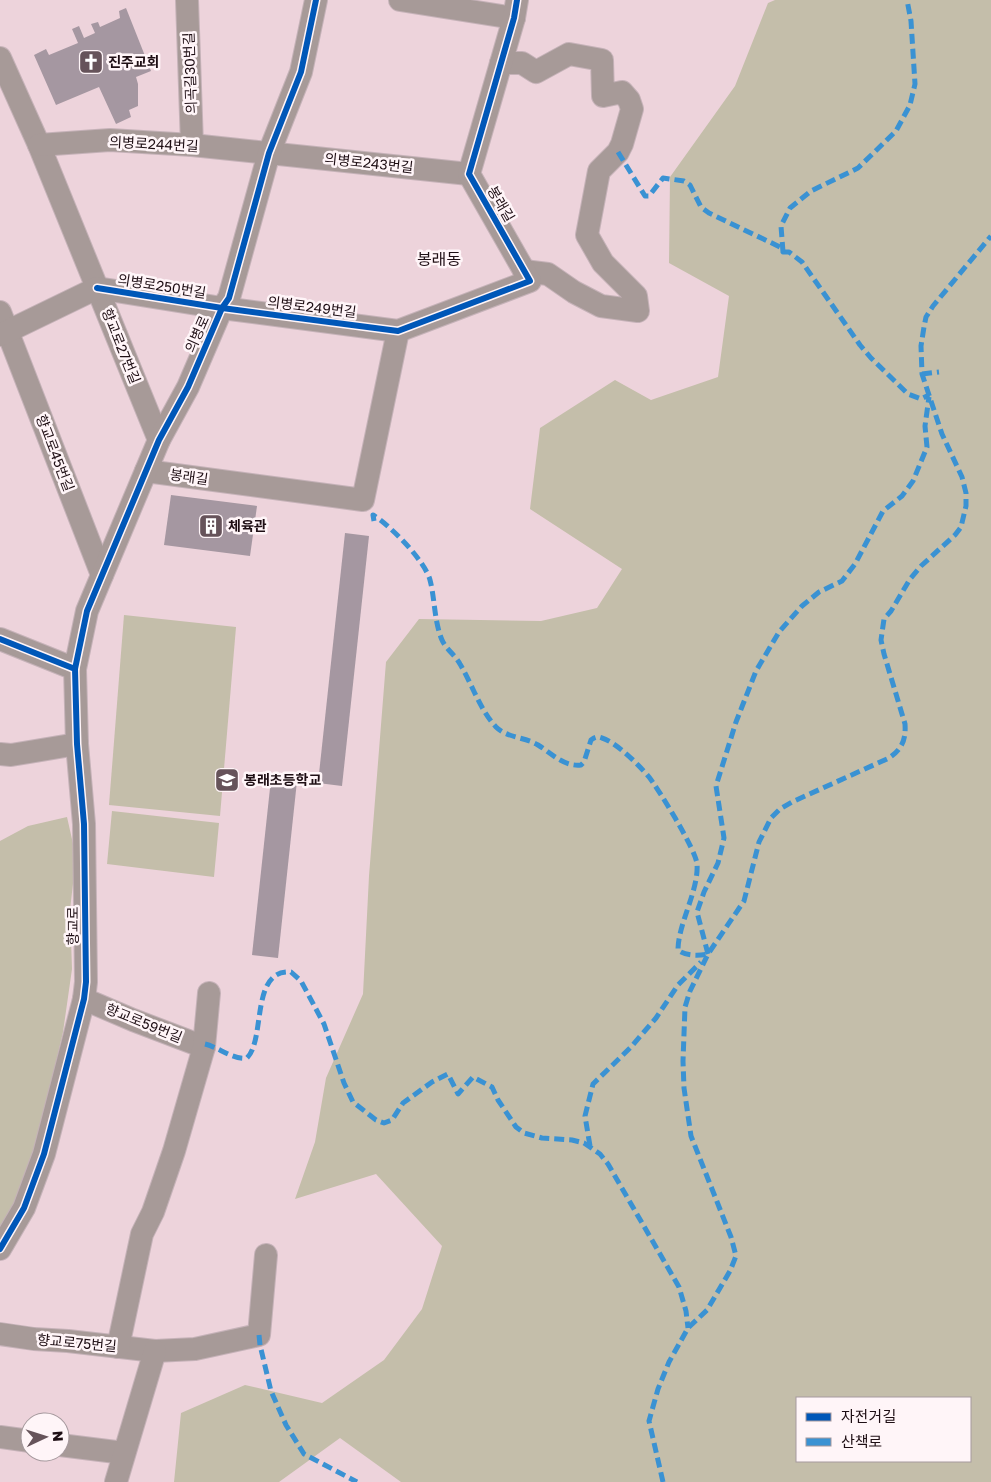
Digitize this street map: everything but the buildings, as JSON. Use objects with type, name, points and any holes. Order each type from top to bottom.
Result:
[{"type":"street","name":"의곡길30번길","points":[[187,0],[192,145]]},
{"type":"street","name":"의병로","points":[[75,669],[87,611],[159,440],[188,387],[222,308],[229,298],[269,153],[301,72],[316,0]]},
{"type":"street","points":[[400,0],[515,9],[469,174]]},
{"type":"street","points":[[501,63],[522,64],[536,72],[569,54],[602,60],[602,96],[622,92],[629,100],[632,109],[618,152],[600,171],[587,235],[603,263],[636,296],[638,311],[601,306],[574,292],[548,274],[524,271]]},
{"type":"street","name":"의병로250번길","points":[[0,60],[39,145],[97,288],[222,308]]},
{"type":"street","name":"의병로244번길","points":[[39,145],[110,140],[192,145],[269,153]]},
{"type":"street","name":"의병로243번길","points":[[269,153],[469,174]]},
{"type":"street","name":"봉래길","points":[[469,174],[524,271]]},
{"type":"street","points":[[398,331],[530,281],[524,271]]},
{"type":"street","points":[[3,326],[97,288]]},
{"type":"street","name":"향교로27번길","points":[[97,288],[159,440]]},
{"type":"street","name":"의병로249번길","points":[[222,308],[398,331]]},
{"type":"street","name":"향교로45번길","points":[[3,326],[102,575]]},
{"type":"street","name":"봉래길","points":[[146,471],[363,500],[398,331]]},
{"type":"street","points":[[0,639],[75,669]]},
{"type":"street","name":"향교로","points":[[0,1249],[24,1208],[44,1154],[84,999],[86,982],[84,824],[77,744],[75,669]]},
{"type":"street","points":[[6,755],[77,744]]},
{"type":"street","points":[[118,1347],[142,1234],[153,1212],[174,1151],[204,1047],[210,993]]},
{"type":"street","name":"향교로59번길","points":[[84,999],[204,1047]]},
{"type":"street","name":"향교로75번길","points":[[0,1334],[34,1340],[68,1340],[155,1351],[196,1349],[259,1336],[266,1255]]},
{"type":"street","points":[[116,1482],[155,1351]]},
{"type":"street","points":[[0,1437],[20,1440]]},
{"type":"street","points":[[70,1445],[124,1453]]},
{"type":"shaded area","points":[[775,0],[991,0],[991,1482],[401,1482],[340,1438],[279,1482],[174,1482],[181,1413],[245,1385],[322,1403],[384,1360],[422,1309],[442,1246],[376,1174],[295,1199],[315,1142],[326,1078],[363,994],[369,876],[386,662],[419,619],[541,621],[597,608],[622,569],[530,509],[540,428],[615,380],[651,400],[718,377],[729,296],[669,263],[670,177],[735,86],[768,3]]},
{"type":"shaded area","points":[[124,615],[236,627],[220,816],[109,805]]},
{"type":"shaded area","points":[[112,811],[219,823],[214,877],[107,864]]},
{"type":"shaded area","points":[[67,817],[76,857],[70,910],[72,969],[63,1032],[23,1188],[0,1228],[0,841],[28,826]]},
{"type":"marked path","points":[[783,252],[781,226],[790,208],[811,191],[858,168],[896,131],[910,105],[915,84],[911,21],[907,0]]},
{"type":"marked path","points":[[618,152],[645,196],[649,196],[663,178],[684,181],[690,185],[701,207],[709,213],[780,247],[783,252],[789,252],[802,262],[871,358],[908,394],[921,399],[929,395]]},
{"type":"marked path","points":[[663,1482],[649,1421],[658,1389],[669,1362],[688,1328],[707,1310],[730,1271],[736,1256],[731,1237],[691,1136],[684,1088],[685,1007],[690,991],[708,954],[744,901],[759,842],[771,818],[780,809],[792,802],[889,758],[902,744],[905,735],[905,724],[881,640],[884,619],[891,611],[910,579],[961,527],[966,506],[966,493],[962,477],[942,434],[922,374],[921,346],[924,327],[926,317],[933,306],[991,236]]},
{"type":"marked path","points":[[922,374],[939,372]]},
{"type":"marked path","points":[[708,954],[697,912],[718,863],[724,838],[716,786],[736,722],[756,671],[779,632],[802,606],[819,592],[842,581],[855,564],[883,511],[902,496],[913,481],[927,447],[925,426],[929,397]]},
{"type":"marked path","points":[[374,521],[373,515],[398,535],[422,563],[432,587],[437,625],[442,640],[460,664],[490,720],[500,731],[533,742],[563,762],[575,765],[581,765],[584,762],[591,740],[600,737],[608,740],[620,749],[649,777],[684,834],[697,864],[695,885],[681,929],[678,950],[692,955],[708,954]]},
{"type":"marked path","points":[[590,1146],[585,1116],[593,1084],[631,1047],[656,1018],[678,985],[701,962]]},
{"type":"marked path","points":[[205,1044],[236,1057],[247,1058],[253,1049],[264,993],[270,982],[278,974],[291,972],[301,981],[324,1024],[344,1083],[353,1102],[376,1120],[384,1123],[392,1120],[403,1103],[432,1082],[448,1074],[458,1094],[473,1077],[492,1087],[498,1100],[516,1127],[524,1133],[542,1138],[572,1140],[584,1143],[600,1154],[608,1164],[679,1287],[686,1311],[688,1328]]},
{"type":"marked path","points":[[259,1335],[271,1391],[286,1425],[304,1454],[357,1482]]},
{"type":"cycle path","points":[[75,669],[87,611],[159,440],[188,387],[222,308],[229,298],[269,153],[301,72],[316,0]]},
{"type":"cycle path","points":[[97,288],[222,308],[398,331],[530,281],[469,174],[514,18],[517,0]]},
{"type":"cycle path","points":[[0,639],[75,669],[77,744],[84,824],[86,982],[84,999],[44,1154],[24,1208],[0,1249]]},
{"type":"place","name":"진주교회","points":[[91,62]]},
{"type":"place","name":"체육관","points":[[211,526]]},
{"type":"place","name":"봉래초등학교","points":[[227,780]]},
{"type":"district","name":"봉래동","points":[[439,259]]}]
